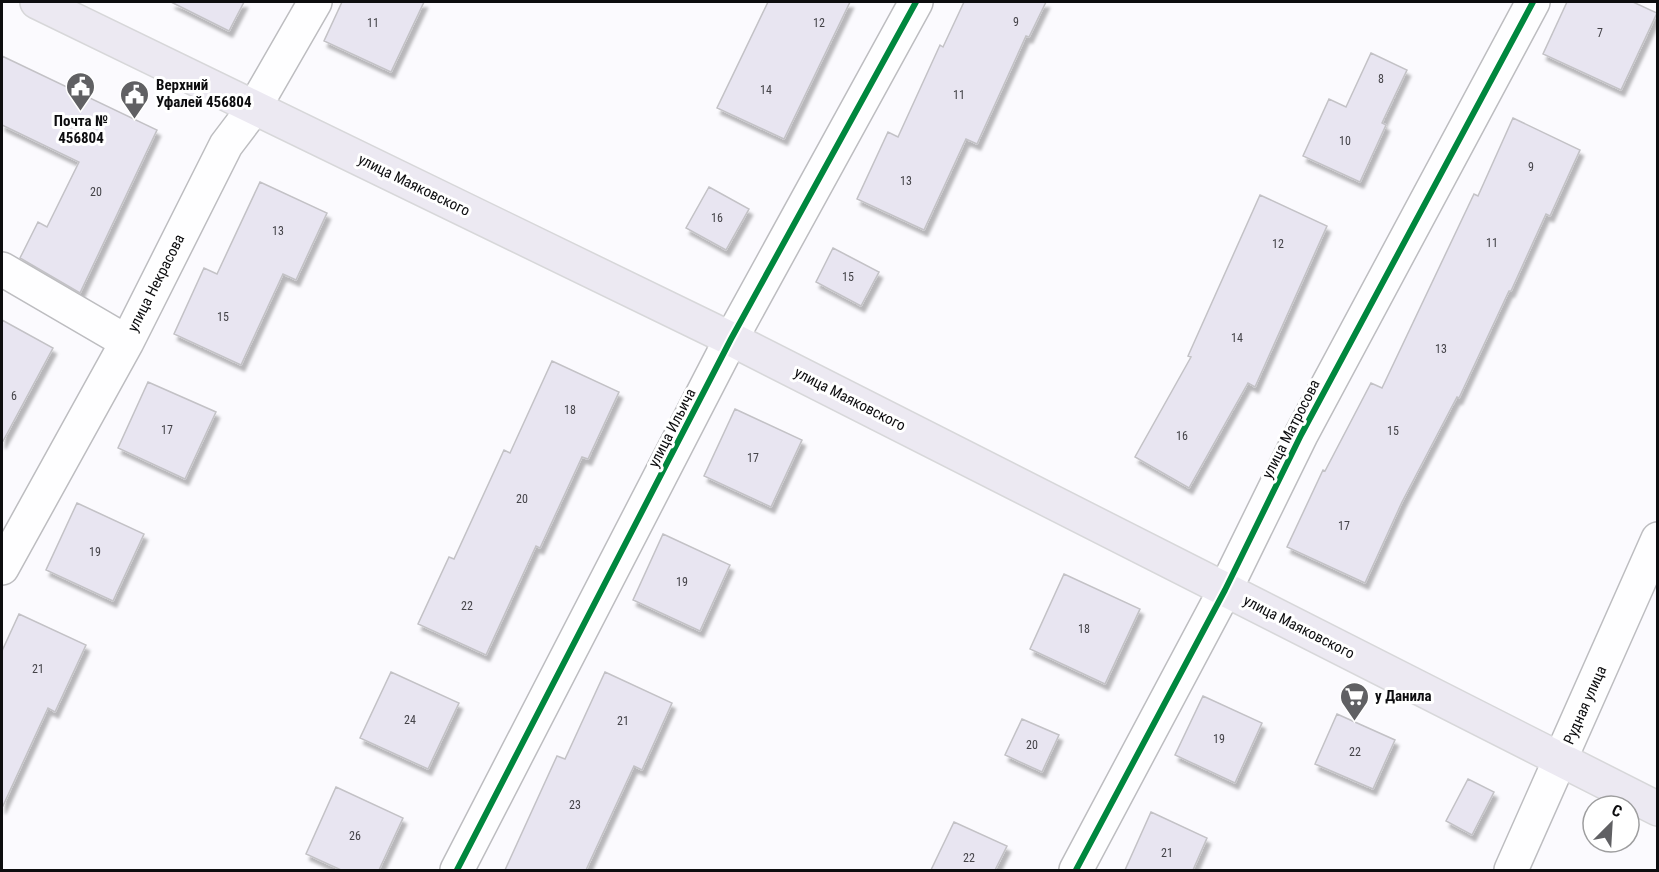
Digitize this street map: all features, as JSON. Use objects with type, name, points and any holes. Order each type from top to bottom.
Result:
[{"type":"main road","name":"улица Маяковского","points":[[37,2],[731,339],[1658,808]]},
{"type":"street","name":"улица Некрасова","points":[[2,568],[127,342],[226,145],[254,108],[315,2]]},
{"type":"street","name":"улица Ильича","points":[[457,870],[731,339],[916,2]]},
{"type":"street","name":"улица Матросова","points":[[1076,870],[1225,590],[1301,435],[1533,2]]},
{"type":"street","points":[[2,269],[127,342]]},
{"type":"street","name":"Рудная улица","points":[[1511,870],[1658,540]]},
{"type":"building","points":[[171,2],[244,2],[229,31]]},
{"type":"building","points":[[342,2],[424,2],[391,72],[324,41]]},
{"type":"building","points":[[768,2],[850,2],[784,139],[717,108]]},
{"type":"building","points":[[964,2],[1046,2],[1029,37],[1026,36],[977,144],[966,139],[924,230],[857,199],[888,132],[898,137],[940,45],[943,47]]},
{"type":"building","points":[[1567,2],[1633,2],[1657,13],[1621,90],[1543,54]]},
{"type":"building","points":[[1371,53],[1407,70],[1382,123],[1386,125],[1360,182],[1303,156],[1329,99],[1346,107]]},
{"type":"building","points":[[2,56],[157,130],[80,293],[20,258],[38,222],[47,227],[79,162],[2,125]]},
{"type":"building","points":[[1513,118],[1580,150],[1550,216],[1546,214],[1459,398],[1457,397],[1402,502],[1365,583],[1287,547],[1323,470],[1325,471],[1371,383],[1382,388],[1474,194],[1478,196]]},
{"type":"building","points":[[260,182],[327,213],[296,280],[283,274],[241,365],[174,334],[204,268],[217,274]]},
{"type":"building","points":[[709,187],[749,209],[726,250],[686,228]]},
{"type":"building","points":[[1260,195],[1327,226],[1255,387],[1248,383],[1189,488],[1135,457],[1191,357],[1188,356]]},
{"type":"building","points":[[833,248],[879,272],[861,306],[816,282]]},
{"type":"building","points":[[2,320],[53,348],[2,443]]},
{"type":"building","points":[[552,361],[619,392],[588,459],[582,457],[540,548],[536,546],[486,655],[418,624],[449,557],[454,559],[504,450],[510,453]]},
{"type":"building","points":[[148,382],[216,412],[185,479],[118,448]]},
{"type":"building","points":[[735,409],[802,440],[771,507],[704,476]]},
{"type":"building","points":[[77,503],[144,534],[113,601],[46,570]]},
{"type":"building","points":[[663,534],[730,565],[700,631],[633,600]]},
{"type":"building","points":[[1064,574],[1140,609],[1105,684],[1030,649]]},
{"type":"building","points":[[19,614],[86,645],[55,712],[48,708],[2,808],[2,651]]},
{"type":"building","points":[[391,672],[459,703],[428,769],[360,738]]},
{"type":"building","points":[[605,672],[672,703],[642,770],[634,766],[586,870],[505,870],[557,756],[565,759]]},
{"type":"building","points":[[1203,696],[1262,723],[1235,783],[1175,755]]},
{"type":"building","points":[[1337,714],[1395,740],[1373,789],[1315,764]]},
{"type":"building","points":[[1022,719],[1059,735],[1042,772],[1005,755]]},
{"type":"building","points":[[1468,779],[1494,792],[1472,835],[1446,821]]},
{"type":"building","points":[[336,787],[403,818],[379,870],[341,870],[306,854]]},
{"type":"building","points":[[1151,812],[1207,838],[1193,870],[1125,870]]},
{"type":"building","points":[[954,822],[1007,846],[995,870],[931,870]]},
{"type":"cycle path","points":[[457,870],[731,339],[916,2]]},
{"type":"cycle path","points":[[1076,870],[1225,590],[1301,435],[1533,2]]},
{"type":"place","name":"Почта № 456804","points":[[81,112]]},
{"type":"place","name":"Верхний Уфалей 456804","points":[[135,120]]},
{"type":"place","name":"у Данила","points":[[1354,722]]}]
